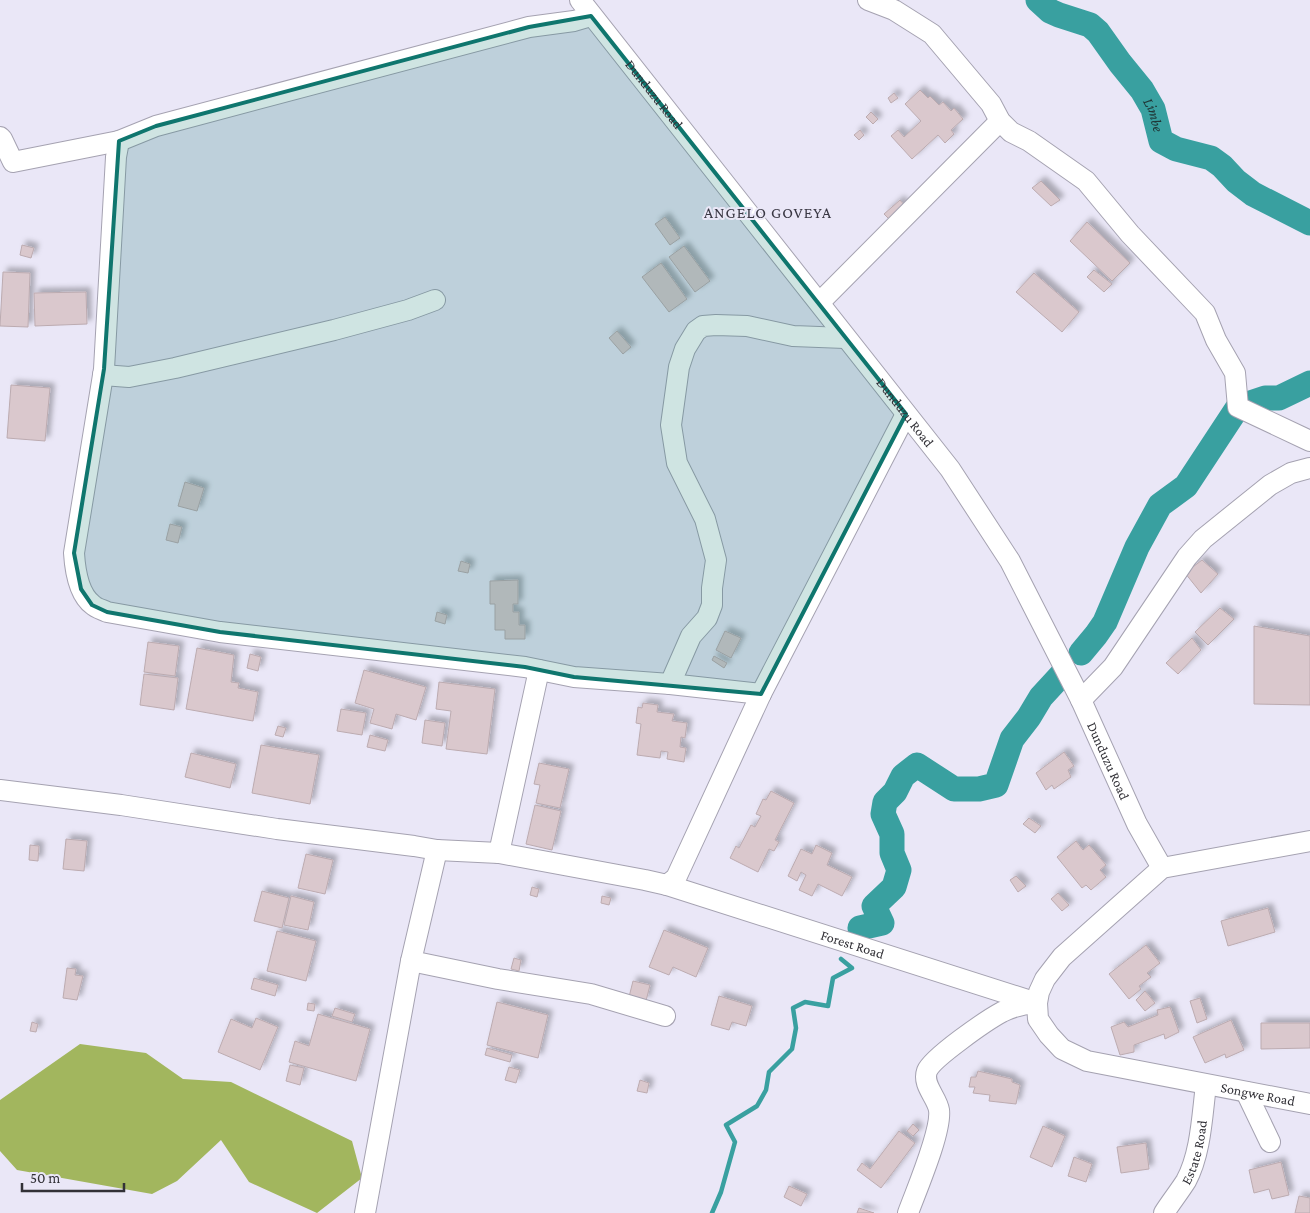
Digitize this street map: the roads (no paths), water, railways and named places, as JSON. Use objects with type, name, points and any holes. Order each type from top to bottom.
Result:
[{"type":"street","points":[[868,0],[894,10],[932,34],[991,104],[1000,121],[1011,132],[1029,141],[1086,181],[1130,234],[1204,313],[1216,340],[1235,374],[1238,407],[1310,441]]},
{"type":"street","points":[[0,137],[13,162],[120,140],[156,126],[529,27],[574,21],[586,8]]},
{"type":"street","name":"Dunduzu Road","points":[[586,8],[820,302],[845,338],[950,470],[1010,561],[1081,700],[1136,824],[1162,868]]},
{"type":"street","points":[[820,302],[1000,121]]},
{"type":"street","points":[[120,140],[116,157],[103,374],[74,553],[75,568],[81,589],[92,605],[107,612],[220,632],[525,667],[574,677],[670,684],[761,694]]},
{"type":"street","points":[[103,374],[129,377],[211,360],[399,313],[435,300]]},
{"type":"street","points":[[670,684],[691,636],[707,618],[712,605],[712,588],[716,560],[704,519],[678,463],[671,425],[679,367],[685,349],[696,331],[704,326],[716,325],[747,326],[794,336],[845,338]]},
{"type":"street","points":[[667,885],[676,878],[761,694],[906,414]]},
{"type":"street","points":[[1081,700],[1113,666],[1187,557],[1203,539],[1270,484],[1291,473],[1310,468]]},
{"type":"street","points":[[499,852],[538,670]]},
{"type":"street","name":"Forest Road","points":[[0,790],[121,805],[277,829],[437,850],[499,852],[667,885],[1036,1003]]},
{"type":"street","points":[[908,1213],[938,1126],[939,1111],[926,1078],[929,1067],[977,1028],[1002,1012],[1024,1004],[1036,1003],[1045,980],[1062,957],[1162,868],[1310,841]]},
{"type":"street","points":[[365,1213],[411,961],[437,850]]},
{"type":"street","points":[[411,961],[498,979],[591,994],[665,1016]]},
{"type":"street","name":"Songwe Road","points":[[1036,1003],[1038,1019],[1049,1035],[1062,1048],[1087,1062],[1206,1086],[1310,1104]]},
{"type":"street","name":"Estate Road","points":[[1164,1213],[1186,1180],[1194,1158],[1200,1135],[1206,1086]]},
{"type":"street","points":[[1246,1092],[1270,1142]]},
{"type":"waterway","name":"Limbe","points":[[1038,0],[1050,11],[1090,25],[1098,32],[1142,90],[1153,109],[1161,141],[1176,149],[1211,158],[1253,194],[1310,223]]},
{"type":"waterway","points":[[1081,653],[1105,622],[1137,547],[1160,505],[1186,486],[1238,407],[1265,398],[1279,398],[1310,383]]},
{"type":"waterway","points":[[860,928],[882,923],[874,906],[894,887],[899,870],[892,853],[892,834],[883,814],[885,802],[895,792],[903,776],[917,765],[954,789],[979,789],[996,785],[1012,739],[1041,697],[1064,672]]},
{"type":"waterway","points":[[712,1213],[721,1192],[735,1142],[726,1125],[757,1106],[766,1090],[769,1072],[792,1049],[796,1028],[793,1008],[805,1002],[828,1006],[833,978],[852,968],[841,959]]},
{"type":"district","name":"ANGELO GOVEYA","points":[[768,212]]}]
